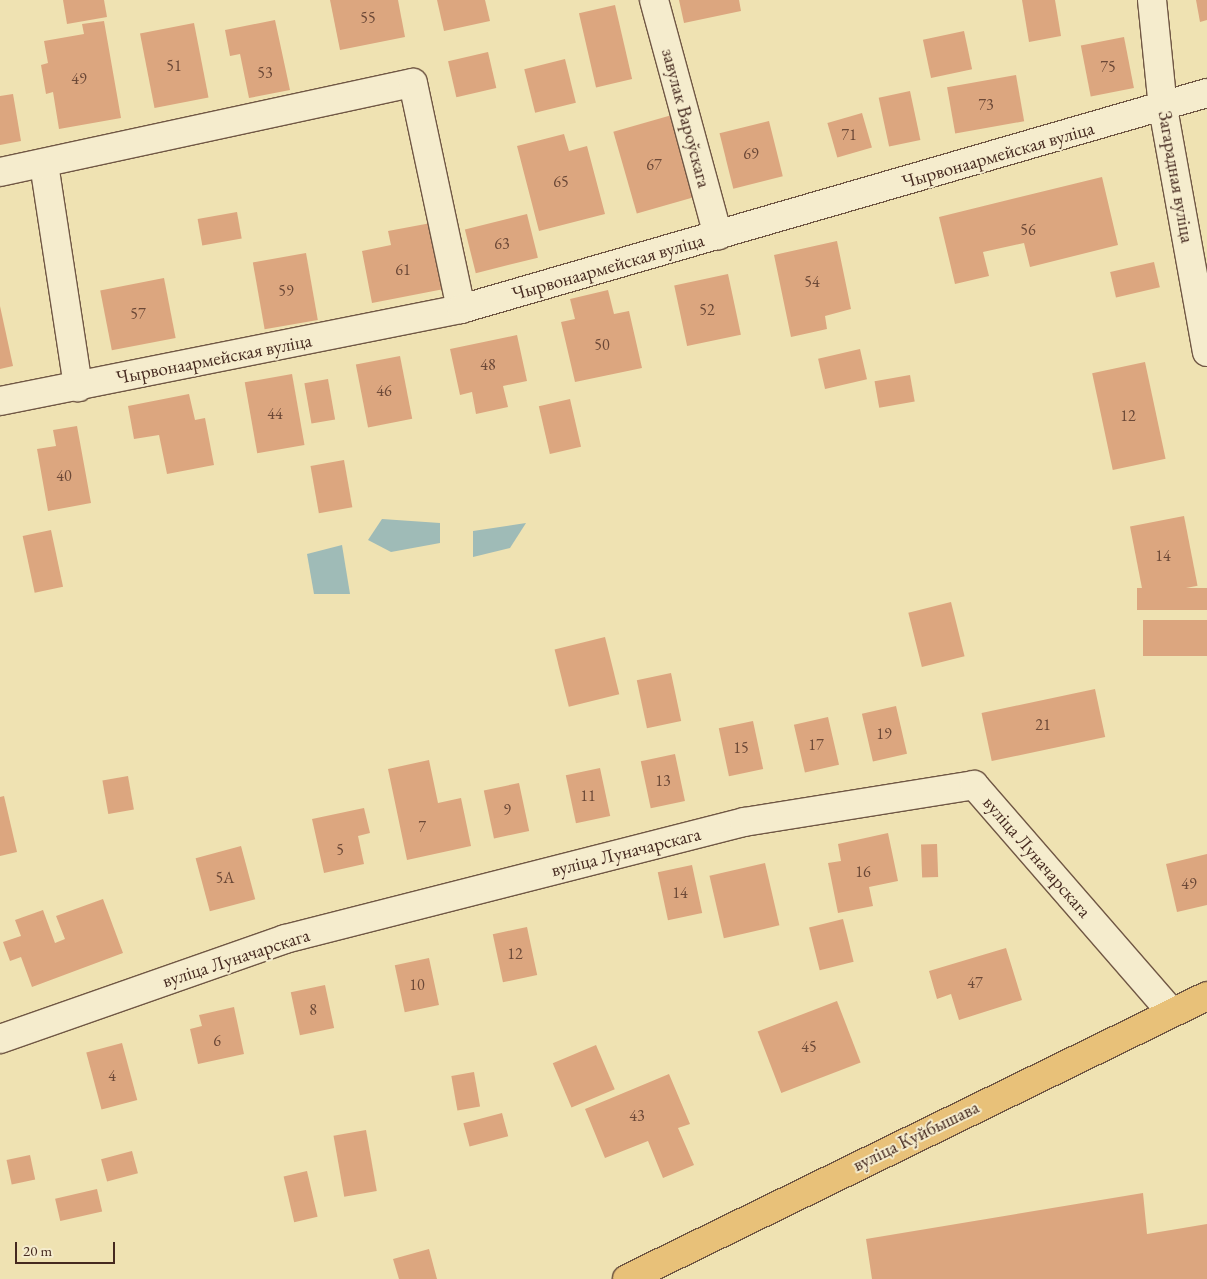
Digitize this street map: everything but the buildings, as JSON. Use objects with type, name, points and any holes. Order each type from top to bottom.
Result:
[{"type":"main road","name":"вуліца Куйбышава","points":[[626,1279],[1207,996]]},
{"type":"street","name":"завулак Вароўскага","points":[[654,0],[718,235]]},
{"type":"street","name":"Загарадная вуліца","points":[[1152,0],[1163,108],[1207,352]]},
{"type":"street","points":[[0,172],[413,83],[461,309]]},
{"type":"street","name":"Чырвонаармейская вуліца","points":[[0,401],[78,387],[461,309],[1163,108],[1207,93]]},
{"type":"street","points":[[44,164],[78,387]]},
{"type":"street","name":"вуліца Луначарскага","points":[[0,1039],[286,939],[744,822],[974,785],[1171,1012]]},
{"type":"water","points":[[382,519],[440,523],[440,543],[391,552],[368,540]]},
{"type":"water","points":[[526,523],[510,548],[473,557],[473,531]]},
{"type":"water","points":[[342,545],[350,594],[314,594],[307,554]]}]
